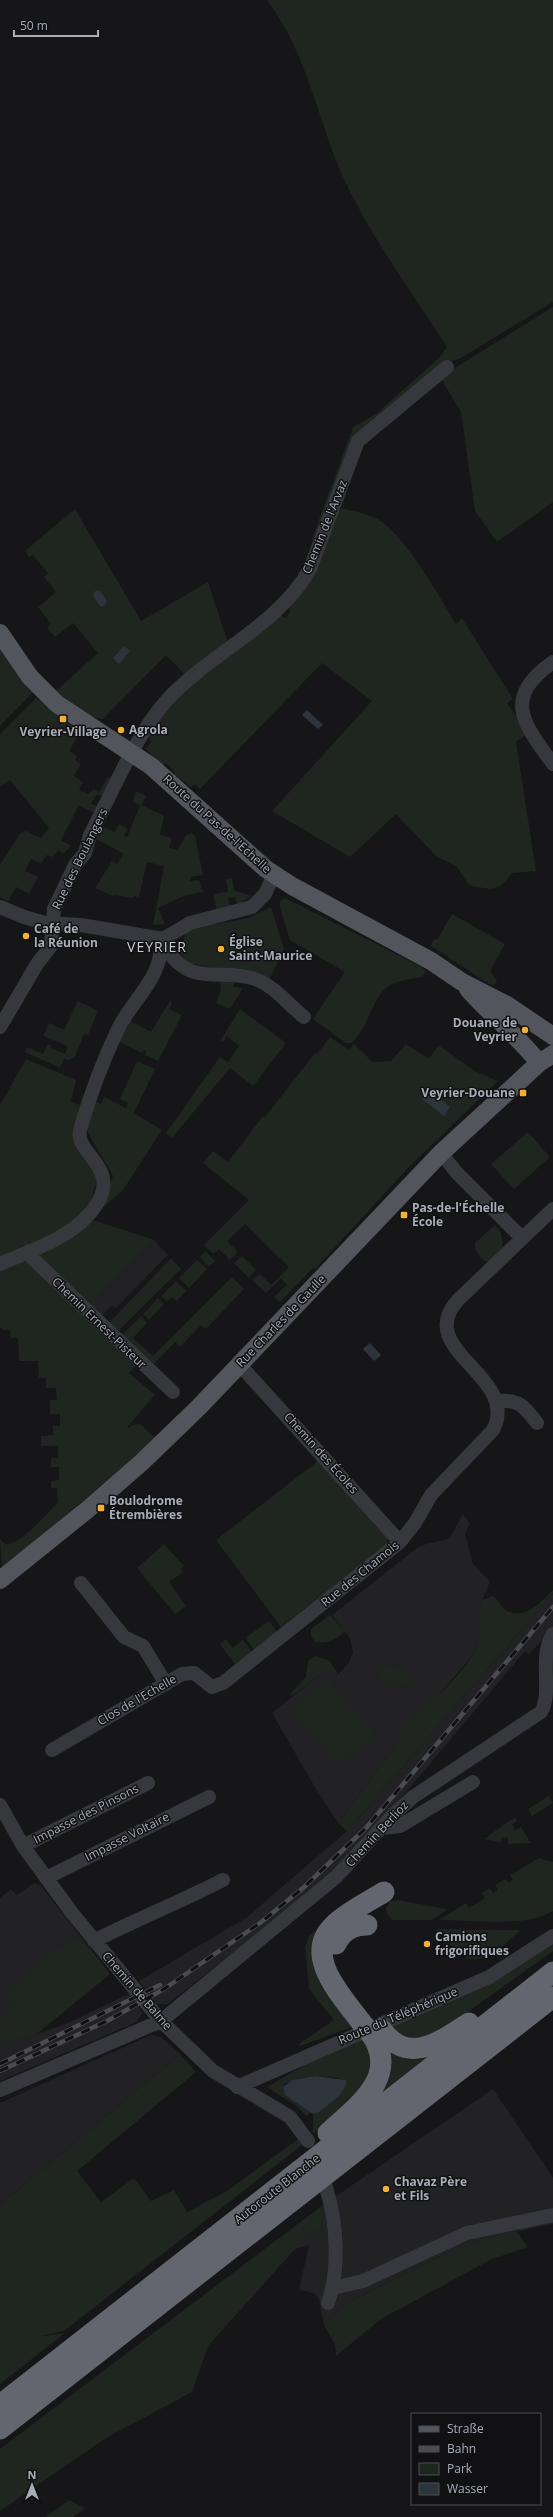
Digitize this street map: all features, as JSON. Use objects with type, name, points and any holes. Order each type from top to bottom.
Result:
[{"type":"highway","points":[[384,1892],[334,1925],[327,1935],[322,1948],[326,1972],[371,2026],[392,2041],[404,2047],[419,2049],[429,2046],[553,1967]]},
{"type":"highway","points":[[218,2235],[369,2094],[377,2080],[380,2061],[371,2026],[338,1972],[335,1959],[335,1946],[342,1935],[353,1927],[367,1926]]},
{"type":"highway","name":"Autoroute Blanche","points":[[0,2405],[553,1972]]},
{"type":"highway","name":"Autoroute Blanche","points":[[0,2429],[553,1997]]},
{"type":"main road","name":"Route du Pas-de-l'Echelle","points":[[0,633],[30,677],[56,704],[133,753],[176,787],[244,851],[274,874],[431,961],[462,982],[507,1005],[553,1036]]},
{"type":"main road","name":"Route du Pas-de-l'Echelle","points":[[462,982],[490,1013],[546,1059]]},
{"type":"main road","name":"Rue Charles de Gaulle","points":[[0,1580],[112,1489],[199,1407],[442,1153],[546,1059]]},
{"type":"street","name":"Chemin de l'Arvaz","points":[[133,753],[167,700],[283,604],[299,588],[310,569],[358,441],[447,367]]},
{"type":"street","points":[[553,662],[530,681],[525,691],[522,705],[523,716],[528,728],[553,764]]},
{"type":"street","name":"Rue des Boulangers","points":[[0,1027],[37,964],[51,946],[53,913],[60,896],[75,865],[85,854],[90,835],[133,753]]},
{"type":"street","points":[[0,906],[24,917],[53,924],[81,925],[156,939],[170,937],[190,923],[234,913],[252,907],[265,894],[274,874]]},
{"type":"street","points":[[0,1264],[65,1234],[93,1209],[102,1188],[102,1173],[80,1140],[80,1131],[94,1087],[118,1028],[129,1009],[156,970],[170,937]]},
{"type":"street","points":[[156,939],[156,947],[176,962],[197,973],[257,979],[304,1017]]},
{"type":"street","points":[[442,1153],[457,1173],[522,1238]]},
{"type":"street","points":[[537,1423],[519,1403],[511,1400],[497,1401],[493,1391],[451,1341],[447,1330],[447,1318],[452,1306],[553,1209]]},
{"type":"street","name":"Chemin Ernest-Pisteur","points":[[29,1251],[32,1258],[83,1309],[173,1392]]},
{"type":"street","name":"Chemin des Écoles","points":[[240,1364],[400,1542]]},
{"type":"street","name":"Rue des Chamois","points":[[223,1683],[400,1542],[409,1532],[434,1491],[493,1430],[499,1413],[497,1401]]},
{"type":"street","points":[[82,1583],[124,1637],[144,1646],[166,1684]]},
{"type":"street","name":"Chemin Berlioz","points":[[0,2090],[161,2021],[319,1892],[346,1868],[382,1828],[418,1793],[541,1712],[546,1697],[546,1652],[553,1634]]},
{"type":"street","name":"Clos de l'Echelle","points":[[52,1750],[166,1684],[190,1672],[198,1674],[211,1686],[223,1683]]},
{"type":"street","name":"Impasse des Pinsons","points":[[24,1846],[148,1782]]},
{"type":"street","points":[[382,1828],[400,1826],[473,1782]]},
{"type":"street","name":"Impasse Voltaire","points":[[46,1878],[209,1797]]},
{"type":"street","name":"Chemin de Balme","points":[[0,1805],[24,1846],[46,1878],[94,1941],[132,1983],[161,2021],[203,2064],[237,2087],[290,2116],[308,2141]]},
{"type":"street","points":[[94,1941],[154,1912],[165,1910],[223,1880]]},
{"type":"street","name":"Route du Téléphérique","points":[[237,2087],[490,1977],[553,1936]]},
{"type":"street","points":[[326,2187],[332,2214],[335,2250],[333,2288],[328,2303]]},
{"type":"street","points":[[333,2288],[363,2281],[467,2233],[553,2215]]},
{"type":"shaded area","points":[[154,1240],[168,1255],[116,1308],[111,1306],[99,1318],[86,1308]]},
{"type":"shaded area","points":[[463,1514],[470,1523],[465,1534],[473,1564],[490,1582],[482,1600],[481,1628],[477,1646],[472,1656],[431,1704],[412,1718],[403,1722],[402,1737],[341,1819],[339,1824],[316,1789],[272,1713],[324,1671],[331,1671],[336,1676],[349,1663],[353,1652],[350,1638],[332,1615],[417,1548],[426,1544],[449,1539]]},
{"type":"shaded area","points":[[553,1593],[553,1629],[529,1654],[525,1651],[391,1810],[344,1861],[261,1932],[167,2004],[156,2004],[139,1981],[246,1918],[347,1831]]},
{"type":"shaded area","points":[[34,1883],[40,1885],[110,1974],[37,2034],[63,2025],[131,1993],[142,2013],[137,2022],[0,2081],[0,1898],[11,1889],[17,1895]]},
{"type":"shaded area","points":[[151,2035],[161,2037],[180,2054],[0,2205],[0,2103]]},
{"type":"shaded area","points":[[493,2089],[553,2178],[553,2224],[481,2239],[432,2260],[345,2304],[324,2325],[319,2299],[314,2293],[299,2290],[309,2245],[295,2249],[302,2236],[321,2229],[323,2205]]},
{"type":"green space","points":[[267,0],[553,0],[553,302],[459,359],[444,363],[356,435],[313,545],[312,539],[353,427],[376,414],[440,357],[447,347],[392,264],[354,199],[334,155],[302,64],[281,20]]},
{"type":"green space","points":[[553,307],[553,502],[497,542],[475,511],[461,412],[440,377]]},
{"type":"green space","points":[[342,508],[378,519],[402,542],[432,584],[456,624],[462,618],[513,699],[507,703],[528,733],[516,742],[536,871],[512,873],[498,887],[489,889],[477,887],[469,885],[457,867],[436,856],[396,814],[350,857],[272,811],[372,701],[322,663],[200,789],[195,784],[191,787],[174,775],[175,772],[165,763],[163,765],[145,749],[151,742],[148,734],[170,703],[280,614],[285,618],[290,613],[289,606],[337,513]]},
{"type":"green space","points":[[75,509],[141,621],[208,582],[227,640],[225,647],[187,677],[166,655],[103,719],[84,713],[56,691],[98,653],[73,623],[55,637],[47,628],[51,624],[38,607],[56,592],[44,577],[48,573],[33,555],[29,557],[25,551]]},
{"type":"green space","points":[[0,647],[34,691],[0,726]]},
{"type":"green space","points":[[37,697],[63,720],[81,731],[69,751],[77,756],[75,760],[81,764],[74,776],[83,782],[79,790],[89,794],[94,789],[99,792],[108,777],[111,779],[105,796],[96,795],[91,804],[100,807],[96,814],[79,805],[61,840],[71,846],[63,854],[58,850],[53,857],[47,855],[41,864],[31,859],[25,871],[38,877],[29,894],[16,887],[8,902],[0,897],[0,865],[20,834],[26,831],[41,838],[49,828],[10,780],[0,787],[0,734]]},
{"type":"green space","points":[[136,791],[146,796],[141,805],[164,816],[160,835],[172,838],[169,848],[177,850],[187,834],[189,835],[191,833],[195,836],[203,875],[190,877],[190,881],[199,880],[203,892],[186,895],[158,908],[165,924],[153,925],[164,866],[147,862],[139,897],[134,896],[133,898],[115,895],[115,897],[95,888],[112,861],[117,864],[124,854],[96,839],[103,827],[115,832],[119,824],[128,829],[124,835],[127,837],[140,806],[133,802]]},
{"type":"green space","points":[[232,878],[234,890],[251,896],[237,905],[235,897],[228,898],[231,908],[217,911],[213,894],[228,892],[226,879]]},
{"type":"green space","points":[[285,898],[422,967],[425,971],[423,977],[398,982],[385,989],[376,1002],[362,1030],[352,1043],[346,1043],[313,1019],[345,972],[290,940],[280,908],[280,901]]},
{"type":"green space","points":[[271,907],[284,949],[268,982],[231,971],[188,963],[179,952],[186,932],[193,928],[249,918]]},
{"type":"green space","points":[[452,914],[505,944],[490,971],[497,982],[494,985],[489,984],[431,946],[434,939],[437,940]]},
{"type":"green space","points":[[234,980],[234,987],[243,988],[230,1009],[216,1003],[221,990],[220,981]]},
{"type":"green space","points":[[78,1001],[98,1011],[88,1035],[84,1034],[75,1056],[69,1060],[64,1059],[60,1068],[25,1052],[27,1047],[43,1054],[48,1044],[51,1045],[51,1048],[65,1054],[68,1046],[43,1036],[49,1023],[64,1030]]},
{"type":"green space","points":[[170,1001],[172,1002],[169,1009],[182,1015],[158,1061],[145,1055],[146,1051],[144,1050],[142,1053],[118,1041],[127,1019],[151,1032]]},
{"type":"green space","points":[[240,1009],[286,1043],[253,1086],[230,1068],[172,1138],[166,1133],[220,1057],[228,1062],[239,1046],[227,1036],[223,1042],[220,1041]]},
{"type":"green space","points":[[330,1037],[349,1050],[354,1044],[373,1062],[391,1061],[406,1044],[429,1059],[438,1045],[475,1071],[498,1081],[408,1168],[315,1269],[313,1268],[280,1302],[274,1297],[287,1285],[281,1278],[266,1293],[252,1280],[260,1274],[271,1285],[289,1267],[245,1224],[227,1241],[238,1252],[230,1260],[219,1249],[214,1254],[204,1245],[249,1200],[203,1163],[213,1151],[228,1162],[263,1116],[265,1117],[315,1053],[317,1054]]},
{"type":"green space","points":[[26,1059],[76,1080],[71,1101],[84,1107],[74,1137],[92,1163],[95,1170],[96,1184],[93,1192],[94,1197],[71,1226],[0,1258],[0,1105]]},
{"type":"green space","points":[[137,1061],[155,1069],[134,1113],[162,1130],[123,1190],[104,1207],[101,1205],[113,1176],[88,1133],[88,1122],[95,1101],[101,1104],[104,1097],[126,1108],[128,1103],[120,1099]]},
{"type":"green space","points":[[528,1132],[550,1157],[514,1189],[491,1164]]},
{"type":"green space","points":[[93,1220],[154,1240],[86,1308],[38,1259],[41,1251]]},
{"type":"green space","points":[[495,1225],[501,1233],[503,1247],[489,1262],[484,1261],[475,1250],[475,1243]]},
{"type":"green space","points":[[205,1251],[215,1261],[209,1267],[200,1257]]},
{"type":"green space","points":[[242,1256],[256,1270],[249,1278],[234,1263]]},
{"type":"green space","points":[[171,1258],[181,1269],[120,1329],[116,1331],[107,1325]]},
{"type":"green space","points":[[24,1260],[137,1364],[129,1373],[155,1395],[127,1427],[129,1428],[132,1425],[140,1424],[156,1439],[2,1569],[0,1539],[5,1544],[18,1540],[33,1528],[58,1502],[57,1488],[51,1488],[51,1481],[59,1480],[59,1467],[51,1467],[51,1458],[58,1458],[58,1446],[41,1446],[41,1436],[53,1435],[53,1426],[60,1426],[60,1414],[50,1414],[50,1400],[57,1400],[56,1388],[46,1388],[46,1378],[39,1378],[38,1361],[19,1361],[18,1338],[11,1338],[10,1330],[3,1330],[0,1327],[0,1269]]},
{"type":"green space","points":[[197,1260],[207,1269],[189,1288],[179,1278]]},
{"type":"green space","points":[[232,1277],[244,1289],[206,1329],[201,1325],[180,1347],[175,1342],[153,1365],[121,1336],[141,1316],[147,1323],[133,1338],[153,1356]]},
{"type":"green space","points":[[176,1281],[186,1291],[177,1301],[171,1297],[167,1302],[161,1296]]},
{"type":"green space","points":[[158,1298],[164,1304],[149,1320],[143,1314]]},
{"type":"green space","points":[[322,1458],[388,1536],[387,1544],[281,1627],[216,1540]]},
{"type":"green space","points":[[164,1544],[184,1566],[180,1569],[183,1572],[169,1582],[186,1606],[175,1614],[137,1568]]},
{"type":"green space","points":[[553,1590],[553,1593],[347,1831],[339,1824],[341,1819],[402,1737],[402,1722],[433,1700],[465,1666],[479,1640],[482,1600],[494,1596],[505,1610],[512,1613],[519,1613],[526,1612],[538,1605]]},
{"type":"green space","points":[[330,1615],[345,1631],[332,1641],[315,1642],[311,1636],[311,1629]]},
{"type":"green space","points":[[269,1621],[278,1633],[255,1651],[245,1638]]},
{"type":"green space","points":[[226,1639],[233,1648],[243,1640],[253,1653],[236,1666],[220,1644]]},
{"type":"green space","points":[[315,1656],[329,1660],[338,1674],[335,1676],[331,1671],[324,1671],[292,1696],[290,1694],[306,1677],[308,1661]]},
{"type":"green space","points":[[382,1665],[412,1670],[409,1685],[379,1680]]},
{"type":"green space","points":[[328,1678],[375,1735],[338,1765],[291,1708]]},
{"type":"green space","points":[[549,1796],[553,1803],[532,1816],[528,1809]]},
{"type":"green space","points":[[515,1817],[517,1822],[512,1824],[515,1830],[521,1827],[531,1843],[508,1844],[508,1838],[502,1837],[501,1843],[484,1839]]},
{"type":"green space","points":[[539,1858],[553,1862],[553,1911],[528,1920],[482,1922],[439,1920],[466,1903],[469,1908],[485,1898],[482,1893],[490,1888],[493,1893],[498,1890],[495,1885],[505,1879],[509,1883],[513,1880],[510,1875]]},
{"type":"green space","points":[[398,1900],[446,1910],[432,1920],[393,1920],[387,1914],[386,1908],[390,1901]]},
{"type":"green space","points":[[327,1920],[319,1931],[354,2026],[301,2046],[299,2044],[334,2020],[309,1989],[305,1948],[309,1936]]},
{"type":"green space","points":[[436,1929],[520,1931],[486,1957],[471,1959],[456,1951]]},
{"type":"green space","points":[[78,1939],[83,1940],[110,1974],[35,2035],[0,2042],[0,2023],[15,2008],[8,1997],[52,1952]]},
{"type":"green space","points":[[553,1944],[553,1951],[440,2032],[425,2037],[413,2038],[402,2035],[388,2028],[501,1977]]},
{"type":"green space","points":[[364,2039],[369,2054],[369,2068],[365,2081],[358,2093],[348,2104],[313,2134],[313,2114],[318,2113],[344,2090],[340,2078],[304,2078],[284,2084],[283,2090],[311,2113],[306,2116],[298,2107],[267,2087],[312,2061]]},
{"type":"green space","points":[[381,2042],[443,2046],[358,2112]]},
{"type":"green space","points":[[180,2054],[196,2072],[77,2171],[101,2202],[134,2178],[151,2201],[174,2190],[187,2212],[227,2191],[298,2139],[302,2145],[64,2331],[36,2337],[65,2333],[0,2384],[0,2205]]},
{"type":"green space","points":[[323,2205],[321,2229],[302,2237],[295,2249],[208,2346],[192,2392],[106,2438],[0,2511],[0,2449]]},
{"type":"green space","points":[[516,2231],[528,2247],[492,2259],[381,2319],[336,2356],[335,2345],[324,2325],[345,2304],[432,2260],[481,2239]]},
{"type":"green space","points":[[69,2500],[85,2508],[73,2517],[45,2517]]},
{"type":"water","points":[[96,590],[100,591],[107,601],[103,607],[100,606],[93,596]]},
{"type":"water","points":[[124,646],[130,651],[119,664],[113,658]]},
{"type":"water","points":[[307,710],[323,725],[318,729],[302,715]]},
{"type":"water","points":[[429,1090],[450,1107],[444,1116],[422,1099]]},
{"type":"water","points":[[370,1343],[381,1355],[374,1361],[363,1349]]},
{"type":"water","points":[[315,2076],[346,2080],[346,2085],[344,2090],[331,2103],[318,2113],[313,2114],[285,2095],[283,2087],[292,2080]]},
{"type":"railway","points":[[0,2071],[107,2021],[164,1989],[260,1923],[303,1888],[366,1828],[553,1607]]},
{"type":"railway","points":[[0,2064],[160,1985]]},
{"type":"place","name":"Veyrier-Village","points":[[63,719]]},
{"type":"place","name":"Agrola","points":[[121,730]]},
{"type":"place","name":"Café de la Réunion","points":[[26,936]]},
{"type":"place","name":"Église Saint-Maurice","points":[[221,949]]},
{"type":"place","name":"Douane de Veyrier","points":[[525,1030]]},
{"type":"place","name":"Veyrier-Douane","points":[[523,1093]]},
{"type":"place","name":"Pas-de-l'Échelle École","points":[[404,1215]]},
{"type":"place","name":"Boulodrome Étrembières","points":[[101,1508]]},
{"type":"place","name":"Camions frigorifiques","points":[[427,1944]]},
{"type":"place","name":"Chavaz Père et Fils","points":[[386,2189]]},
{"type":"district","name":"VEYRIER","points":[[157,947]]}]
